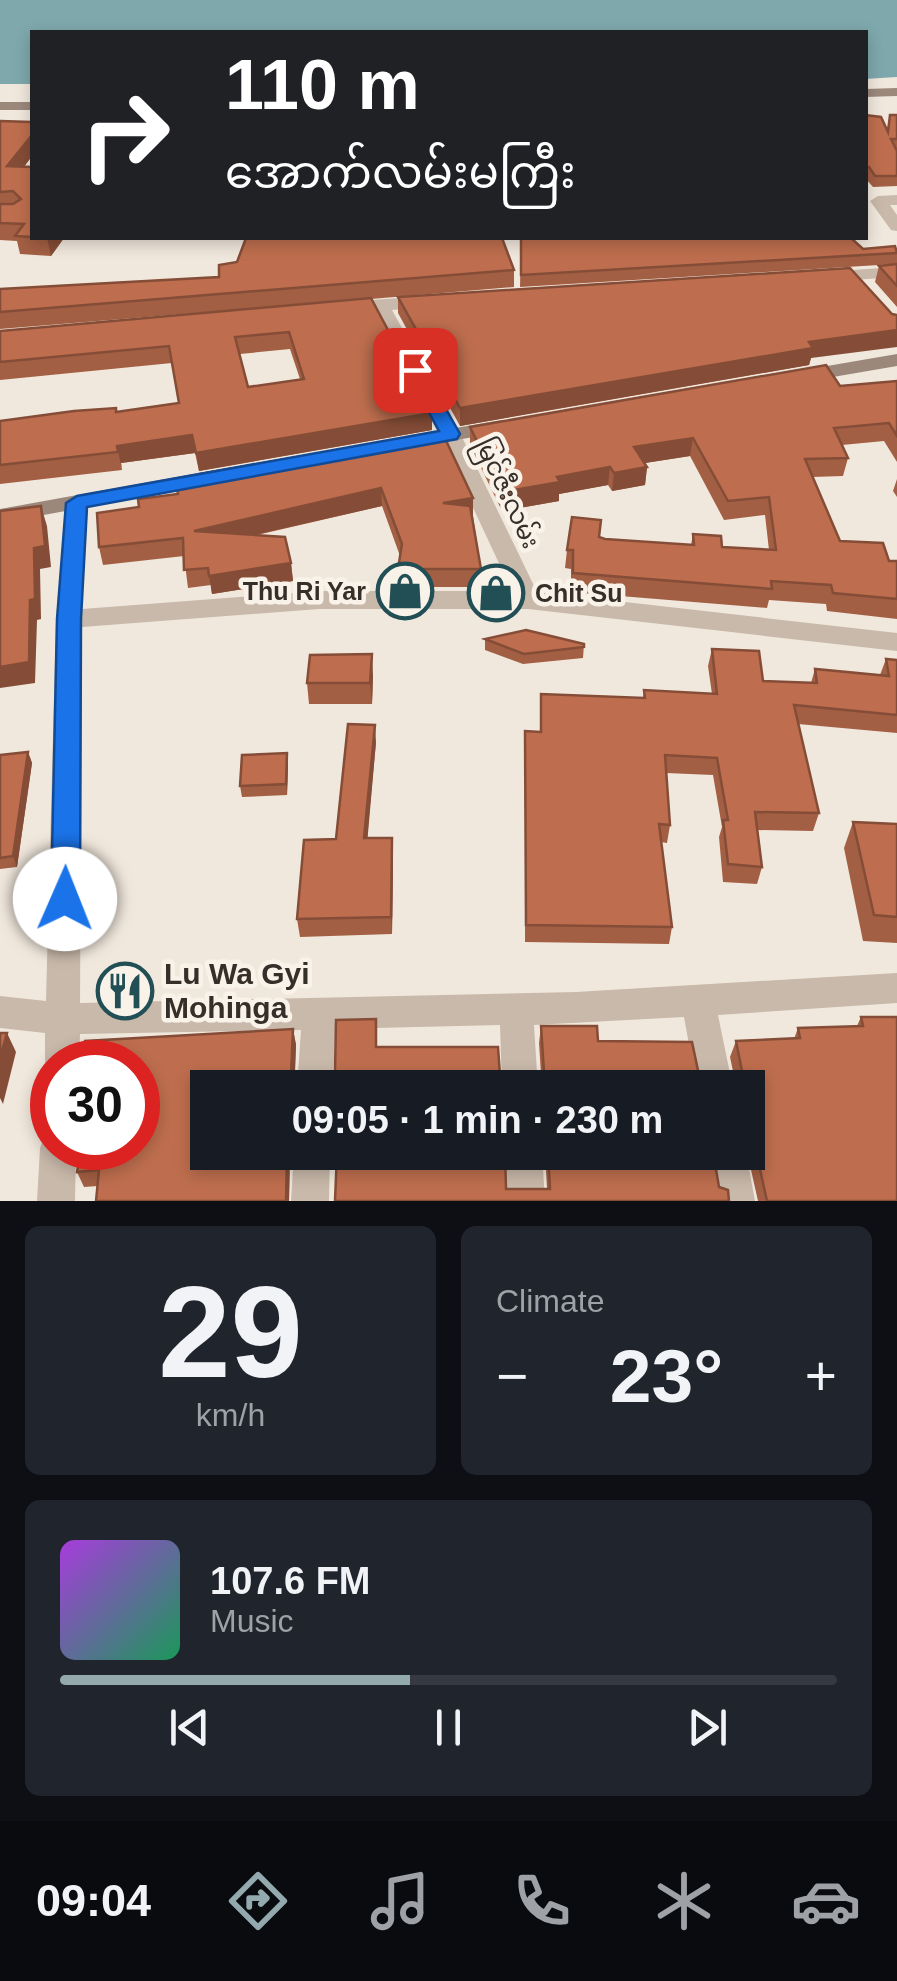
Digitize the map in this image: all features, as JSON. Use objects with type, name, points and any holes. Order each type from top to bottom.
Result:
[{"type":"main road","points":[[868,93],[897,92]]},
{"type":"main road","points":[[0,106],[30,106]]},
{"type":"main road","points":[[780,380],[897,360]]},
{"type":"main road","points":[[391,445],[528,422]]},
{"type":"main road","points":[[0,516],[254,470]]},
{"type":"street","points":[[897,200],[878,201],[897,226]]},
{"type":"street","points":[[794,279],[897,272]]},
{"type":"street","points":[[853,275],[875,300]]},
{"type":"street","points":[[322,310],[439,302]]},
{"type":"street","name":"မြင်ဇီးလမ်း","points":[[380,305],[450,434],[528,600]]},
{"type":"street","points":[[63,1040],[69,619],[77,503]]},
{"type":"street","points":[[69,619],[319,600],[528,600],[897,642]]},
{"type":"street","points":[[0,1012],[64,1019],[516,1010],[897,988]]},
{"type":"street","points":[[698,1000],[712,1070]]},
{"type":"street","points":[[516,1010],[519,1070]]},
{"type":"street","points":[[316,1070],[319,1013]]},
{"type":"street","points":[[56,1201],[57,1170]]},
{"type":"street","points":[[310,1201],[311,1170]]},
{"type":"street","points":[[525,1170],[526,1201]]},
{"type":"street","points":[[730,1170],[736,1201]]},
{"type":"water","points":[[0,0],[897,0],[897,77],[868,79],[868,30],[30,30],[30,84],[0,84]]},
{"type":"building","points":[[868,115],[881,117],[888,132],[890,115],[897,115],[897,139],[891,139],[897,151],[897,176],[875,176],[869,167]]},
{"type":"building","points":[[0,121],[30,122],[30,137],[7,166],[30,167],[30,237],[15,236],[24,224],[0,223],[0,204],[13,204],[21,199],[13,191],[0,192]]},
{"type":"building","points":[[245,240],[503,240],[514,270],[0,312],[0,289],[219,277],[219,265],[237,262]]},
{"type":"building","points":[[521,240],[853,240],[863,249],[895,246],[897,253],[521,275]]},
{"type":"building","points":[[897,264],[897,286],[879,266]]},
{"type":"building","points":[[850,268],[897,315],[897,330],[809,342],[813,348],[460,408],[398,297]]},
{"type":"building","points":[[371,298],[432,413],[196,453],[192,435],[117,446],[118,452],[0,465],[0,421],[179,403],[169,346],[0,362],[0,331]],"holes":[[[289,332],[304,379],[248,387],[235,337]]]},
{"type":"building","points":[[826,365],[840,386],[897,381],[897,436],[889,423],[834,428],[848,458],[805,459],[840,541],[883,543],[889,561],[897,561],[897,599],[833,593],[831,585],[771,581],[772,589],[573,573],[573,550],[567,550],[572,517],[601,520],[599,537],[605,539],[694,545],[693,534],[721,536],[722,547],[776,550],[769,497],[728,501],[693,438],[634,447],[647,467],[614,473],[610,467],[557,477],[560,482],[502,492],[470,427]]},
{"type":"building","points":[[442,432],[473,498],[443,503],[470,506],[481,569],[398,569],[402,544],[381,488],[194,531],[285,537],[291,563],[209,576],[208,568],[184,570],[183,538],[99,547],[97,513],[139,507],[138,499],[178,494],[177,487],[202,483],[200,474]]},
{"type":"building","points":[[41,506],[45,546],[34,548],[35,599],[30,600],[29,662],[0,667],[0,511]]},
{"type":"building","points":[[526,630],[584,647],[524,654],[485,639]]},
{"type":"building","points":[[712,649],[759,651],[763,681],[817,683],[815,669],[889,676],[886,659],[897,660],[897,715],[794,705],[819,813],[755,812],[762,867],[728,864],[723,820],[728,820],[717,758],[665,755],[670,825],[659,824],[672,927],[526,925],[525,731],[541,732],[541,694],[645,698],[644,690],[717,694]]},
{"type":"building","points":[[372,654],[370,683],[307,683],[310,655]]},
{"type":"building","points":[[348,724],[375,725],[364,838],[392,838],[391,917],[297,919],[304,840],[336,839]]},
{"type":"building","points":[[28,752],[13,856],[0,858],[0,755]]},
{"type":"building","points":[[287,753],[286,784],[240,786],[242,755]]},
{"type":"building","points":[[853,822],[897,824],[897,917],[874,915]]},
{"type":"building","points":[[861,1017],[897,1017],[897,1201],[767,1201],[760,1170],[765,1170],[765,1070],[742,1070],[736,1041],[800,1038],[798,1028],[863,1026]]},
{"type":"building","points":[[376,1019],[376,1047],[498,1047],[500,1070],[335,1070],[336,1020]]},
{"type":"building","points":[[541,1026],[597,1026],[598,1041],[692,1042],[698,1070],[544,1070]]},
{"type":"building","points":[[293,1029],[291,1070],[190,1070],[190,1170],[287,1170],[286,1201],[96,1201],[99,1170],[160,1170],[160,1040],[102,1040]]},
{"type":"building","points":[[0,1033],[7,1033],[0,1058]]},
{"type":"building","points":[[336,1170],[505,1170],[506,1189],[550,1189],[549,1170],[716,1170],[719,1187],[728,1190],[729,1201],[335,1201]]},
{"type":"place","name":"Thu Ri Yar","points":[[405,591]]},
{"type":"place","name":"Chit Su","points":[[496,593]]},
{"type":"place","name":"Lu Wa Gyi Mohinga","points":[[125,991]]},
{"type":"route","points":[[65,899],[69,619],[77,503],[450,434],[415,370]]}]
